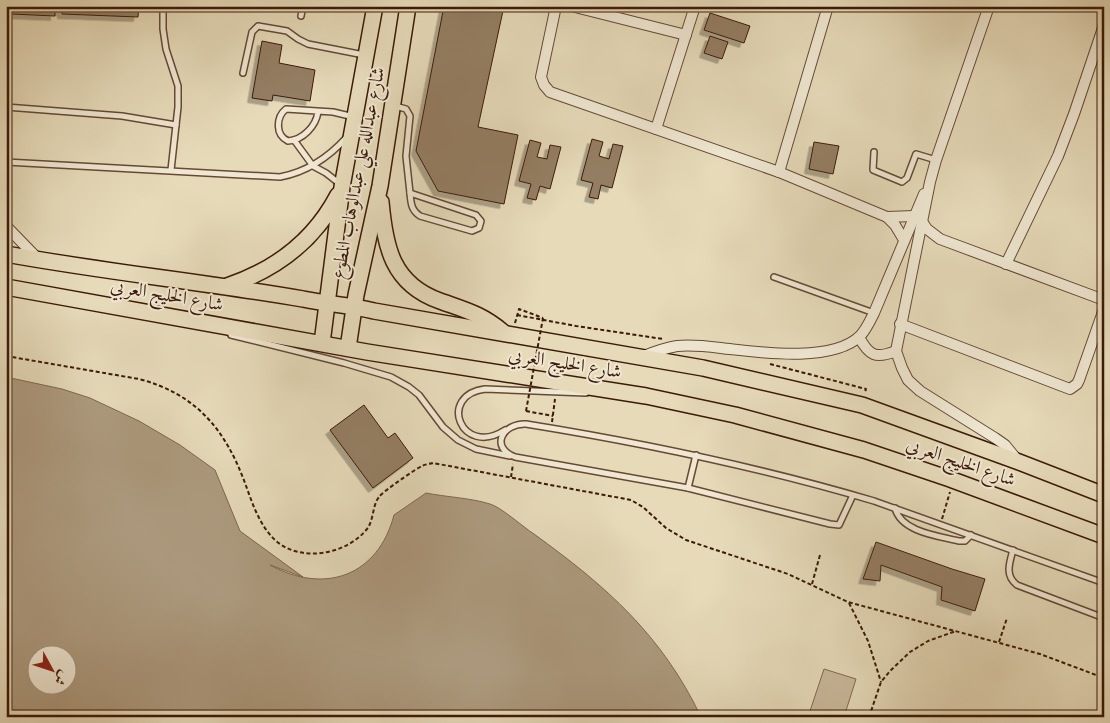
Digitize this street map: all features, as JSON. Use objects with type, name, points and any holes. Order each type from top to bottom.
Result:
[{"type":"main road","name":"شارع عبدالله علي عبدالوهاب المطوع","points":[[322,343],[342,187],[375,6]]},
{"type":"main road","name":"شارع عبدالله علي عبدالوهاب المطوع","points":[[348,348],[354,306],[380,186],[408,6]]},
{"type":"main road","points":[[380,186],[386,242],[393,260],[403,275],[425,294],[478,314],[508,334]]},
{"type":"main road","points":[[227,286],[244,281],[274,265],[302,244],[325,217],[342,187]]},
{"type":"main road","name":"شارع الخليج العربي","points":[[6,254],[156,278],[227,286],[354,306],[703,368],[862,405],[1104,494]]},
{"type":"main road","name":"شارع الخليج العربي","points":[[6,287],[348,348],[646,396],[736,415],[864,450],[1104,536]]},
{"type":"street","points":[[556,6],[541,77],[546,89],[554,94],[779,172],[887,217],[914,216]]},
{"type":"street","points":[[571,6],[686,35]]},
{"type":"street","points":[[656,129],[695,6]]},
{"type":"street","points":[[779,172],[828,6]]},
{"type":"street","points":[[989,6],[930,182],[896,351],[908,380],[920,391],[995,438],[1019,462]]},
{"type":"street","points":[[1006,264],[1058,156],[1104,26]]},
{"type":"street","points":[[642,357],[677,346],[809,354],[829,351],[859,337],[874,313],[930,182]]},
{"type":"street","points":[[887,217],[904,240]]},
{"type":"street","points":[[923,224],[940,239],[1104,300]]},
{"type":"street","points":[[6,226],[39,260]]},
{"type":"street","points":[[918,244],[940,239]]},
{"type":"street","points":[[900,324],[1070,389],[1079,380],[1097,324],[1104,309]]},
{"type":"street","points":[[859,337],[869,352],[876,356],[896,351]]},
{"type":"lane","points":[[163,6],[163,29],[166,49],[178,86],[178,107],[171,170]]},
{"type":"lane","points":[[301,16],[303,6]]},
{"type":"lane","points":[[243,73],[252,32],[258,26],[287,31],[298,40],[308,44],[366,56]]},
{"type":"lane","points":[[392,105],[406,109],[410,116],[406,156],[411,206],[416,214],[472,231],[481,225],[481,221],[476,215],[410,194]]},
{"type":"lane","points":[[6,107],[122,116],[176,125]]},
{"type":"lane","points":[[6,162],[171,170],[268,178],[291,175],[313,166],[334,150],[353,124],[333,112],[289,108],[282,112],[279,133],[285,140],[294,140],[312,127],[318,112]]},
{"type":"lane","points":[[294,140],[313,166],[332,177],[342,187]]},
{"type":"lane","points":[[874,152],[874,170],[902,182],[907,178],[916,154],[936,160]]},
{"type":"lane","points":[[774,277],[874,313]]},
{"type":"lane","points":[[156,313],[391,377],[419,395],[443,427],[458,440],[483,451],[688,488],[839,525],[853,495]]},
{"type":"lane","points":[[646,396],[480,390],[468,394],[460,406],[458,411],[459,422],[465,430],[472,435],[480,437],[491,437],[518,424],[526,424],[628,441],[696,455],[853,495],[895,508],[1104,583]]},
{"type":"lane","points":[[508,428],[502,437],[501,444],[505,452],[515,457]]},
{"type":"lane","points":[[688,488],[696,455]]},
{"type":"lane","points":[[895,508],[897,516],[904,523],[917,530],[959,542],[965,541],[971,535]]},
{"type":"lane","points":[[1013,550],[1009,573],[1010,579],[1017,585],[1104,618]]},
{"type":"path","points":[[508,334],[519,309],[543,318],[526,411],[553,416],[556,392]]},
{"type":"path","points":[[6,356],[139,379],[158,384],[183,397],[209,418],[229,445],[253,505],[271,536],[283,546],[294,551],[323,553],[351,544],[368,528],[379,497],[422,466],[434,463],[631,500],[643,507],[666,528],[686,540],[788,574],[848,602],[999,642],[1040,654],[1096,675],[1104,676]]},
{"type":"path","points":[[511,477],[515,457]]},
{"type":"path","points":[[940,524],[954,481]]},
{"type":"path","points":[[812,584],[820,555]]},
{"type":"path","points":[[848,602],[868,641],[881,682]]},
{"type":"path","points":[[999,642],[1007,618]]},
{"type":"path","points":[[869,717],[881,682],[910,652],[928,641],[957,631]]},
{"type":"shaded area","points":[[6,377],[62,389],[90,398],[139,421],[180,445],[215,470],[240,531],[303,577],[329,578],[347,574],[362,566],[376,553],[386,536],[394,515],[426,493],[475,500],[495,506],[585,573],[630,614],[669,661],[701,717],[6,717]],"holes":[[[270,565],[301,576],[290,574]]]},
{"type":"shaded area","points":[[824,669],[856,679],[844,717],[808,717]]},
{"type":"building","points":[[6,6],[62,6],[62,11],[55,11],[55,16],[11,14],[11,12],[6,11]]},
{"type":"building","points":[[62,6],[139,6],[138,17],[62,14]]},
{"type":"building","points":[[444,6],[504,6],[478,127],[518,135],[504,204],[438,191],[416,151]]},
{"type":"building","points":[[710,13],[750,26],[744,43],[704,30]]},
{"type":"building","points":[[710,36],[728,42],[722,59],[704,53]]},
{"type":"building","points":[[262,41],[282,45],[279,63],[315,70],[310,101],[273,95],[272,101],[252,98]]},
{"type":"building","points":[[592,139],[603,142],[599,156],[609,159],[613,144],[623,146],[612,188],[601,185],[598,199],[589,197],[593,183],[581,180]]},
{"type":"building","points":[[530,140],[541,143],[537,157],[547,159],[550,145],[561,147],[550,189],[540,186],[536,200],[527,198],[531,184],[519,181]]},
{"type":"building","points":[[814,142],[839,146],[833,174],[809,169]]},
{"type":"building","points":[[364,405],[388,438],[395,433],[413,458],[373,488],[330,430]]},
{"type":"building","points":[[876,542],[985,579],[975,611],[941,600],[942,587],[881,565],[880,581],[863,579]]}]
